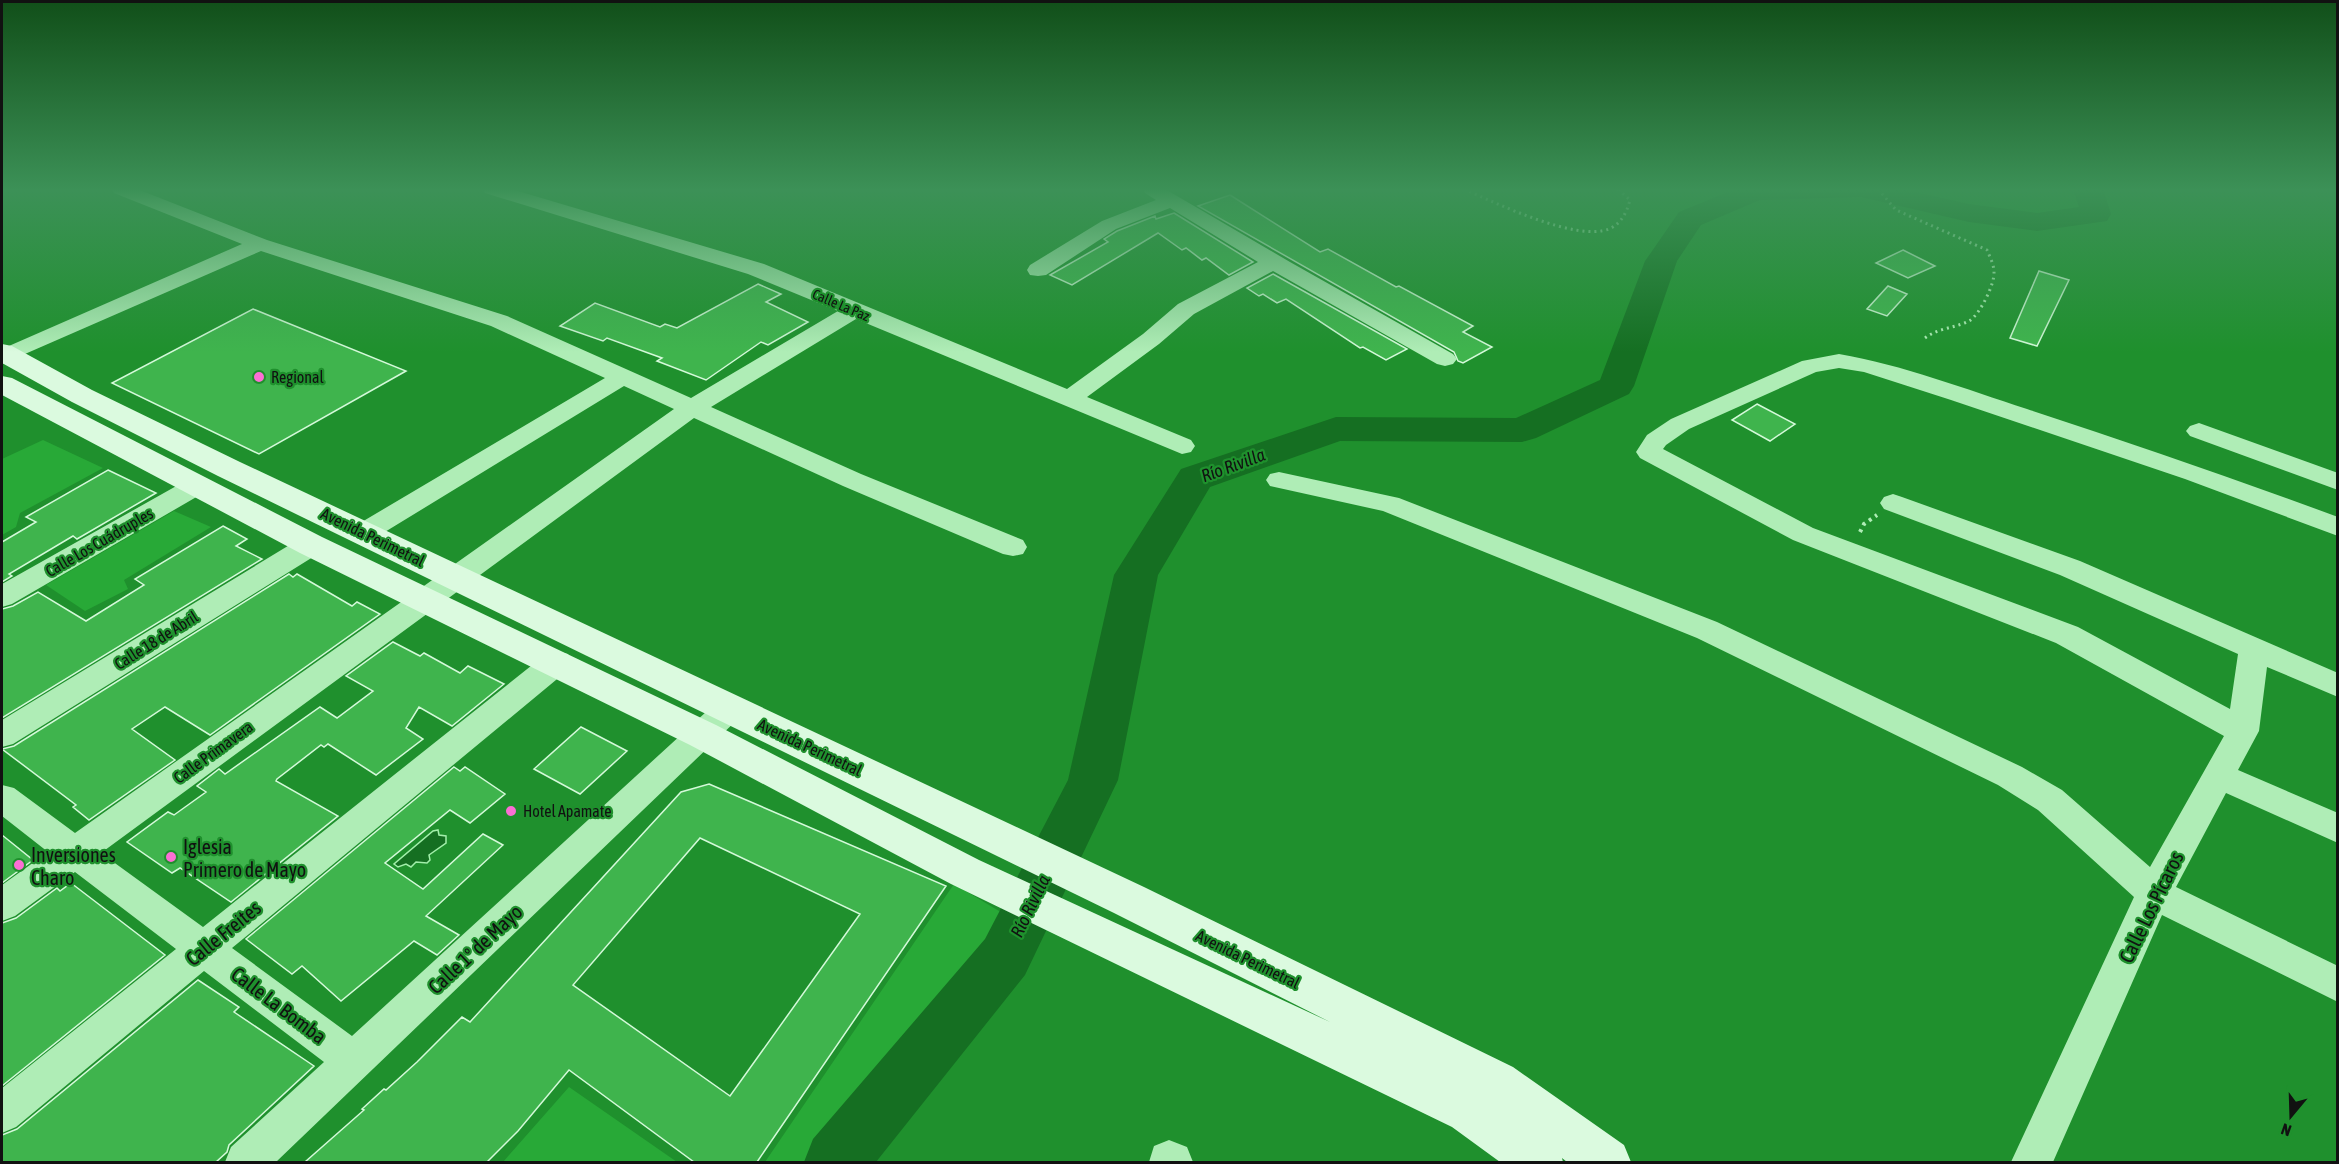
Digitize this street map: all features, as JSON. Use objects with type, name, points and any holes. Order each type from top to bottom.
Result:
[{"type":"main road","name":"Avenida Perimetral","points":[[3,362],[196,486],[311,545],[557,662],[703,735],[965,872],[1469,1111],[1539,1162]]},
{"type":"main road","name":"Avenida Perimetral","points":[[3,362],[82,396],[995,835],[1497,1083],[1608,1162]]},
{"type":"street","points":[[3,362],[259,243]]},
{"type":"street","points":[[261,243],[499,321],[852,480],[1013,547]]},
{"type":"street","name":"Calle La Paz","points":[[671,243],[756,269],[1182,446]]},
{"type":"street","points":[[1038,270],[1080,243]]},
{"type":"street","points":[[1242,243],[1445,359]]},
{"type":"street","points":[[1069,399],[1151,339],[1186,309],[1273,262]]},
{"type":"street","name":"Calle Primavera","points":[[2,905],[692,408],[855,310]]},
{"type":"street","points":[[2243,731],[2067,635],[1803,534],[1649,452],[1656,440],[1680,424],[1810,366],[1839,361],[1868,366],[2194,473],[2337,527]]},
{"type":"street","points":[[365,532],[623,377]]},
{"type":"street","points":[[2199,431],[2337,482]]},
{"type":"street","points":[[1279,480],[1390,504],[1717,635],[2010,776],[2050,800],[2154,893],[2337,985]]},
{"type":"street","name":"Calle Los Cuádruples","points":[[2,597],[196,486]]},
{"type":"street","points":[[1893,503],[2070,568],[2337,686]]},
{"type":"street","name":"Calle 18 de Abril","points":[[2,735],[311,545]]},
{"type":"street","name":"Calle Los Pícaros","points":[[2032,1162],[2154,893],[2243,731],[2254,649]]},
{"type":"street","name":"Calle Freites","points":[[2,1113],[557,662]]},
{"type":"street","name":"Calle 1° de Mayo","points":[[246,1162],[729,709]]},
{"type":"street","points":[[2220,776],[2337,829]]},
{"type":"street","name":"Calle La Bomba","points":[[2,798],[355,1062]]},
{"type":"path","points":[[1925,338],[1932,332],[1975,318],[1995,281],[1993,264],[1987,250],[1972,243]]},
{"type":"path","points":[[1849,552],[1864,524],[1893,503]]},
{"type":"shaded area","points":[[43,440],[103,468],[20,513],[16,527],[2,535],[2,459]]},
{"type":"shaded area","points":[[174,511],[211,527],[124,580],[128,589],[85,611],[46,585]]},
{"type":"shaded area","points":[[438,830],[439,835],[446,836],[446,843],[429,855],[430,860],[427,863],[416,862],[411,867],[406,864],[398,867],[394,864],[433,831]]},
{"type":"shaded area","points":[[954,884],[1014,920],[997,952],[824,1162],[765,1162]]},
{"type":"shaded area","points":[[569,1087],[677,1162],[503,1162]]},
{"type":"building","points":[[1106,243],[1141,243],[1072,285],[1050,275]]},
{"type":"building","points":[[1173,243],[1223,243],[1253,262],[1229,275],[1206,258],[1202,260],[1186,248],[1182,250]]},
{"type":"building","points":[[1263,243],[1306,243],[1320,252],[1328,249],[1473,326],[1463,332],[1492,347],[1463,363],[1458,361],[1454,352]]},
{"type":"building","points":[[1903,250],[1935,266],[1908,278],[1876,263]]},
{"type":"building","points":[[2039,271],[2069,280],[2037,346],[2010,338]]},
{"type":"building","points":[[1273,274],[1407,349],[1386,360],[1363,347],[1360,348],[1286,299],[1277,303],[1247,288]]},
{"type":"building","points":[[758,284],[781,294],[766,302],[808,322],[768,345],[761,342],[706,380],[657,361],[662,358],[607,338],[603,341],[560,326],[595,303],[660,327],[665,324],[677,328]]},
{"type":"building","points":[[1888,286],[1907,294],[1887,316],[1867,309]]},
{"type":"building","name":"Regional","points":[[253,309],[406,371],[259,454],[112,383]]},
{"type":"building","points":[[1757,404],[1795,424],[1770,441],[1732,420]]},
{"type":"building","points":[[108,470],[156,493],[77,539],[73,536],[9,574],[12,576],[2,582],[2,542],[36,522],[26,517]]},
{"type":"building","points":[[223,526],[247,539],[236,546],[262,559],[2,718],[2,609],[13,606],[38,592],[86,621],[144,585],[135,579]]},
{"type":"building","points":[[289,574],[293,577],[297,574],[352,606],[357,602],[380,614],[210,735],[165,707],[132,729],[175,760],[89,820],[73,807],[76,805],[2,749],[14,746]]},
{"type":"building","points":[[393,642],[420,656],[424,653],[460,673],[468,666],[504,684],[452,726],[419,707],[406,728],[423,739],[376,775],[328,744],[324,747],[321,745],[277,779],[276,781],[338,816],[231,902],[180,868],[172,873],[127,842],[168,812],[174,815],[206,792],[197,786],[219,769],[225,774],[320,707],[337,718],[373,691],[346,676]]},
{"type":"building","points":[[581,727],[627,751],[580,794],[534,769]]},
{"type":"building","points":[[454,767],[460,771],[465,767],[505,794],[470,823],[450,810],[385,863],[423,889],[483,834],[503,845],[426,916],[459,935],[437,955],[414,941],[341,1001],[302,966],[292,974],[246,939]]},
{"type":"building","points":[[709,784],[946,886],[757,1162],[694,1162],[569,1070],[518,1131],[487,1162],[305,1162],[364,1110],[362,1109],[384,1089],[386,1090],[417,1062],[462,1017],[470,1022],[681,792]],"holes":[[[700,838],[860,914],[730,1096],[573,985]]]},
{"type":"building","points":[[2,835],[33,860],[2,883]]},
{"type":"building","points":[[71,883],[165,955],[2,1086],[2,923],[16,918],[57,888],[60,891]]},
{"type":"building","points":[[198,980],[239,1007],[234,1012],[314,1066],[229,1145],[227,1152],[216,1162],[2,1162],[2,1135],[17,1129]]},
{"type":"waterway","name":"Río Rivilla","points":[[836,1162],[1005,957],[1093,780],[1136,575],[1195,478],[1336,429],[1522,430],[1616,386],[1661,261],[1673,243]]},
{"type":"place","name":"Regional","points":[[259,377]]},
{"type":"place","name":"Hotel Apamate","points":[[511,811]]},
{"type":"place","name":"Iglesia Primero de Mayo","points":[[171,857]]},
{"type":"place","name":"Inversiones Charo","points":[[19,865]]}]
